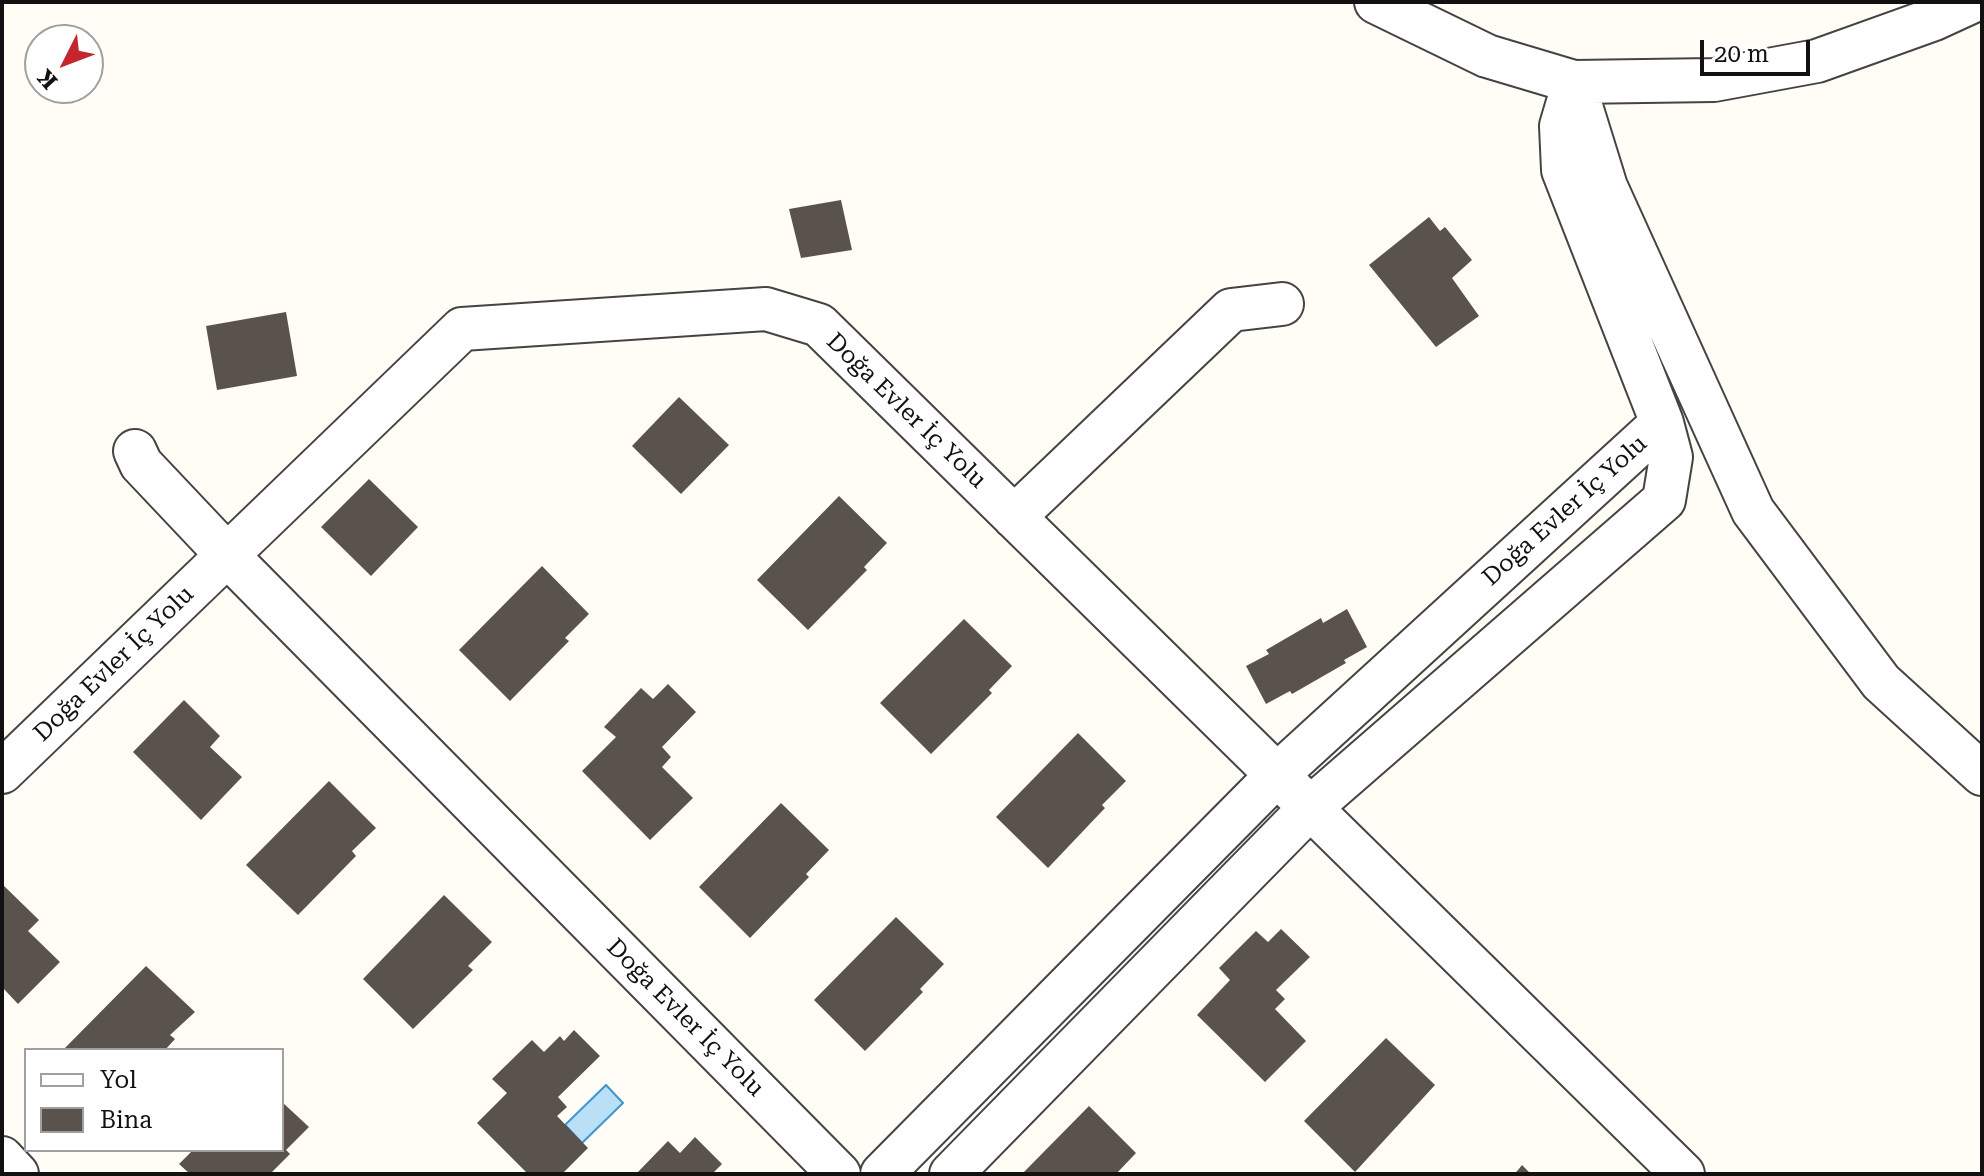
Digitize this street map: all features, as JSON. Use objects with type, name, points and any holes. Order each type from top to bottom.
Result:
[{"type":"street","points":[[1376,2],[1487,56],[1574,82],[1714,80],[1817,61],[1934,19],[1971,2]]},
{"type":"street","points":[[1574,82],[1561,126],[1563,170],[1662,423]]},
{"type":"street","points":[[1574,82],[1606,187],[1753,511],[1881,682],[1982,774]]},
{"type":"street","points":[[1014,517],[1231,310],[1282,304]]},
{"type":"street","name":"Doğa Evler İç Yolu","points":[[2,772],[462,329],[766,309],[819,325],[1683,1174]]},
{"type":"street","name":"Doğa Evler İç Yolu","points":[[882,1174],[1277,775],[1662,423],[1671,457],[1664,500],[1310,808],[951,1174]]},
{"type":"street","name":"Doğa Evler İç Yolu","points":[[135,451],[141,464],[227,555],[839,1174]]},
{"type":"street","points":[[2,1158],[17,1174]]},
{"type":"water","points":[[606,1085],[623,1103],[582,1143],[565,1125]]},
{"type":"building","points":[[841,200],[852,250],[801,258],[789,209]]},
{"type":"building","points":[[1429,217],[1440,231],[1445,227],[1472,260],[1452,278],[1479,316],[1436,347],[1369,265]]},
{"type":"building","points":[[286,312],[297,376],[217,390],[206,326]]},
{"type":"building","points":[[679,397],[729,445],[681,494],[632,446]]},
{"type":"building","points":[[369,479],[418,527],[371,576],[321,527]]},
{"type":"building","points":[[839,496],[887,543],[864,567],[867,570],[808,630],[757,580]]},
{"type":"building","points":[[542,566],[589,614],[565,638],[569,641],[510,701],[459,650]]},
{"type":"building","points":[[1347,609],[1367,647],[1344,660],[1346,663],[1292,694],[1290,691],[1266,704],[1246,666],[1269,654],[1266,650],[1321,618],[1323,623]]},
{"type":"building","points":[[964,619],[1012,666],[989,690],[992,693],[931,754],[880,703]]},
{"type":"building","points":[[668,684],[696,712],[662,747],[671,757],[662,767],[693,798],[650,840],[582,771],[616,737],[604,727],[641,688],[653,699]]},
{"type":"building","points":[[184,700],[220,736],[210,747],[242,777],[201,820],[133,752]]},
{"type":"building","points":[[1078,733],[1126,781],[1048,868],[996,817]]},
{"type":"building","points":[[329,781],[376,828],[352,851],[356,856],[298,915],[246,865]]},
{"type":"building","points":[[781,803],[829,850],[806,874],[809,877],[750,938],[699,887]]},
{"type":"building","points":[[2,884],[39,920],[28,931],[60,962],[18,1004],[2,987]]},
{"type":"building","points":[[444,895],[492,942],[468,966],[473,970],[413,1029],[363,979]]},
{"type":"building","points":[[896,917],[944,964],[920,989],[923,992],[865,1051],[814,1000]]},
{"type":"building","points":[[1281,929],[1310,957],[1276,990],[1285,999],[1275,1009],[1306,1041],[1265,1082],[1197,1015],[1230,980],[1219,968],[1256,931],[1268,942]]},
{"type":"building","points":[[146,966],[195,1012],[170,1035],[175,1039],[167,1048],[65,1048]]},
{"type":"building","points":[[574,1030],[600,1056],[558,1097],[567,1107],[557,1116],[588,1148],[562,1174],[528,1174],[477,1123],[507,1093],[492,1079],[532,1040],[544,1052],[560,1036],[564,1041]]},
{"type":"building","points":[[1386,1038],[1435,1085],[1355,1172],[1304,1121]]},
{"type":"building","points":[[284,1104],[309,1127],[286,1150],[290,1154],[270,1174],[190,1174],[179,1164],[191,1152],[284,1152]]},
{"type":"building","points":[[1089,1106],[1136,1153],[1116,1174],[1022,1174]]},
{"type":"building","points":[[695,1137],[722,1164],[712,1174],[636,1174],[668,1141],[680,1153]]},
{"type":"building","points":[[1522,1165],[1531,1174],[1514,1174]]}]
